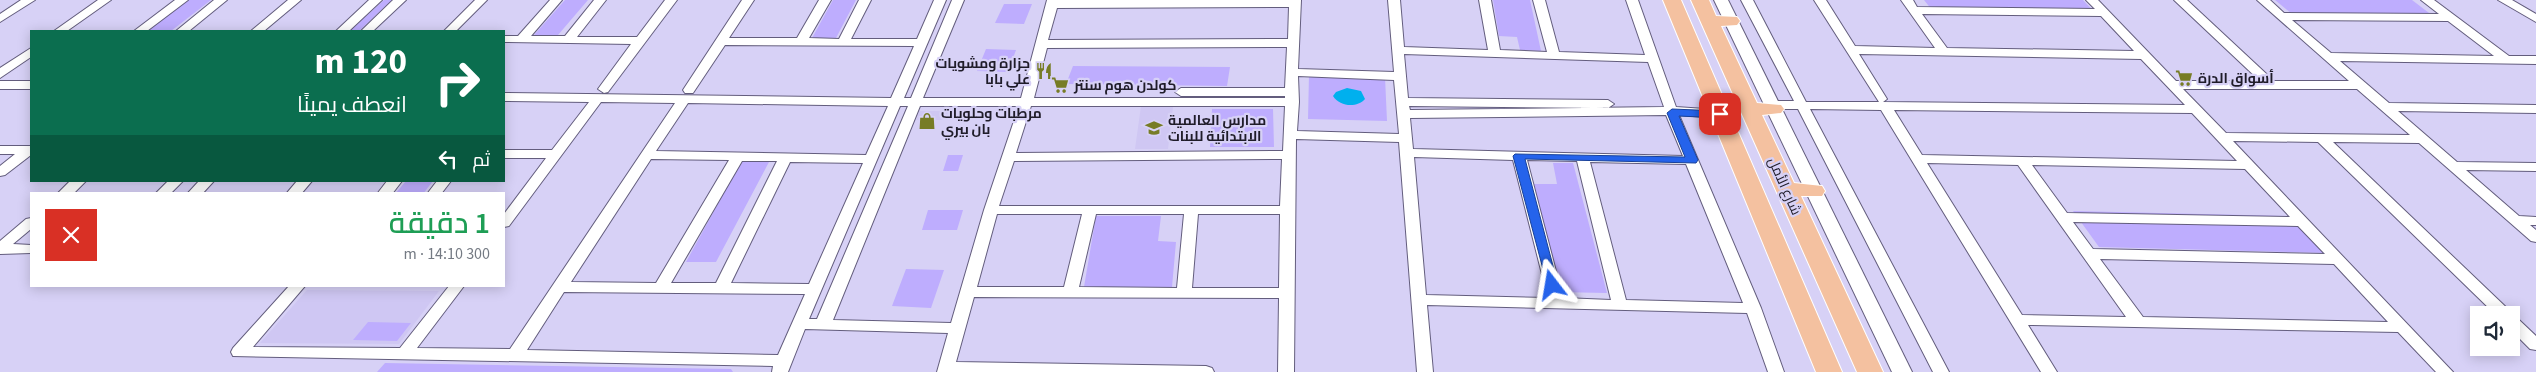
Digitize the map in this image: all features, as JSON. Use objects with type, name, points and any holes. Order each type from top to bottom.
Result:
[{"type":"main road","points":[[1672,0],[1710,109],[1829,372]]},
{"type":"main road","name":"شارع الأمل","points":[[1700,0],[1720,21],[1750,109],[1870,372]]},
{"type":"main road","points":[[1750,109],[1772,104]]},
{"type":"main road","points":[[1786,189],[1814,191]]},
{"type":"street","points":[[0,19],[29,0]]},
{"type":"street","points":[[61,30],[105,0]]},
{"type":"street","points":[[141,30],[182,0]]},
{"type":"street","points":[[183,30],[222,0]]},
{"type":"street","points":[[258,30],[295,0]]},
{"type":"street","points":[[343,30],[376,0]]},
{"type":"street","points":[[368,30],[400,0]]},
{"type":"street","points":[[451,30],[481,0]]},
{"type":"street","points":[[521,40],[556,0]]},
{"type":"street","points":[[568,40],[600,0]]},
{"type":"street","points":[[505,223],[671,0]]},
{"type":"street","points":[[514,355],[748,0]]},
{"type":"street","points":[[801,42],[825,0]]},
{"type":"street","points":[[843,42],[865,0]]},
{"type":"street","points":[[297,287],[239,352],[514,355],[782,367],[940,0]]},
{"type":"street","points":[[823,324],[958,0]]},
{"type":"street","points":[[1394,0],[1425,372]]},
{"type":"street","points":[[1485,0],[1495,54]]},
{"type":"street","points":[[1539,0],[1554,56]]},
{"type":"street","points":[[1632,0],[1671,108],[1776,372]]},
{"type":"street","points":[[1721,0],[1720,21],[1772,104],[1902,372]]},
{"type":"street","points":[[1747,0],[1941,372]]},
{"type":"street","points":[[1820,0],[2049,372]]},
{"type":"street","points":[[2092,0],[2445,372]]},
{"type":"street","points":[[2180,0],[2271,85]]},
{"type":"street","points":[[2263,0],[2536,238]]},
{"type":"street","points":[[2426,0],[2506,60]]},
{"type":"street","points":[[2504,0],[2536,20]]},
{"type":"street","points":[[1206,372],[946,370],[956,328],[991,210],[1027,97],[1052,3],[1295,2],[1292,135],[1287,210],[1286,372]]},
{"type":"street","points":[[1910,5],[1943,51]]},
{"type":"street","points":[[1910,5],[2104,13]]},
{"type":"street","points":[[2281,16],[2450,18]]},
{"type":"street","points":[[505,39],[640,41]]},
{"type":"street","points":[[721,41],[922,43]]},
{"type":"street","points":[[1041,44],[1293,43]]},
{"type":"street","points":[[1398,50],[1654,59]]},
{"type":"street","points":[[1851,50],[2144,55]]},
{"type":"street","points":[[0,74],[30,53]]},
{"type":"street","points":[[2329,58],[2536,60]]},
{"type":"street","points":[[1293,72],[1399,76]]},
{"type":"street","points":[[0,85],[30,85]]},
{"type":"street","points":[[2173,85],[2360,85]]},
{"type":"street","points":[[505,88],[601,94],[686,95],[1292,97]]},
{"type":"street","points":[[0,94],[30,94]]},
{"type":"street","points":[[505,98],[601,94]]},
{"type":"street","points":[[1772,104],[1799,101],[2192,105]]},
{"type":"street","points":[[1404,108],[1710,109]]},
{"type":"street","points":[[2386,108],[2536,109]]},
{"type":"street","points":[[1292,135],[1406,138]]},
{"type":"street","points":[[2222,137],[2422,139]]},
{"type":"street","points":[[2321,138],[2496,306]]},
{"type":"street","points":[[0,150],[30,150]]},
{"type":"street","points":[[0,172],[30,150]]},
{"type":"street","points":[[1408,153],[1583,159],[1692,160]]},
{"type":"street","points":[[505,154],[555,154]]},
{"type":"street","points":[[647,155],[870,159]]},
{"type":"street","points":[[1008,158],[1290,155]]},
{"type":"street","points":[[1518,156],[1557,303]]},
{"type":"street","points":[[660,288],[738,157]]},
{"type":"street","points":[[721,289],[785,158]]},
{"type":"street","points":[[1583,159],[1620,305]]},
{"type":"street","points":[[1918,159],[2248,165]]},
{"type":"street","points":[[2022,161],[2139,323]]},
{"type":"street","points":[[2454,166],[2536,167]]},
{"type":"street","points":[[66,192],[78,182]]},
{"type":"street","points":[[164,192],[175,182]]},
{"type":"street","points":[[196,192],[206,182]]},
{"type":"street","points":[[295,192],[304,182]]},
{"type":"street","points":[[386,192],[394,182]]},
{"type":"street","points":[[436,192],[443,182]]},
{"type":"street","points":[[991,210],[1287,210]]},
{"type":"street","points":[[1184,293],[1191,210]]},
{"type":"street","points":[[1070,293],[1090,211]]},
{"type":"street","points":[[2062,217],[2302,222]]},
{"type":"street","points":[[2515,220],[2536,220]]},
{"type":"street","points":[[0,248],[30,223]]},
{"type":"street","points":[[0,248],[30,249]]},
{"type":"street","points":[[2089,254],[2338,259]]},
{"type":"street","points":[[404,354],[456,287]]},
{"type":"street","points":[[560,287],[814,289]]},
{"type":"street","points":[[968,292],[1286,293]]},
{"type":"street","points":[[1418,300],[1752,308]]},
{"type":"street","points":[[2017,320],[2402,327]]},
{"type":"street","points":[[799,324],[956,328]]},
{"type":"street","points":[[2520,329],[2536,344]]},
{"type":"shaded area","points":[[188,0],[211,0],[172,30],[148,30]]},
{"type":"shaded area","points":[[384,0],[392,0],[360,30],[351,30]]},
{"type":"shaded area","points":[[565,0],[588,0],[558,35],[534,35]]},
{"type":"shaded area","points":[[833,0],[856,0],[836,38],[812,38]]},
{"type":"shaded area","points":[[1493,0],[1530,0],[1541,51],[1520,50],[1517,37],[1499,36]]},
{"type":"shaded area","points":[[1924,0],[2083,0],[2098,16],[1936,15]]},
{"type":"shaded area","points":[[2275,0],[2412,0],[2433,16],[2292,14]]},
{"type":"shaded area","points":[[1004,4],[1032,4],[1024,24],[995,23]]},
{"type":"shaded area","points":[[986,49],[1016,50],[1008,72],[977,71]]},
{"type":"shaded area","points":[[1073,66],[1230,67],[1227,86],[1066,84]]},
{"type":"shaded area","points":[[1309,75],[1385,77],[1387,121],[1308,119]]},
{"type":"shaded area","name":"مدارس العالمية الابتدائية للبنات","points":[[1141,106],[1173,107],[1168,149],[1135,149]]},
{"type":"shaded area","points":[[1212,109],[1273,109],[1274,147],[1210,147]]},
{"type":"shaded area","points":[[919,111],[997,111],[994,120],[916,120]]},
{"type":"shaded area","points":[[948,155],[963,155],[958,171],[943,171]]},
{"type":"shaded area","points":[[741,162],[769,162],[716,262],[686,262]]},
{"type":"shaded area","points":[[1553,163],[1573,163],[1607,293],[1557,292],[1534,184],[1557,184]]},
{"type":"shaded area","points":[[405,182],[432,182],[425,192],[397,192]]},
{"type":"shaded area","points":[[928,210],[963,210],[957,230],[922,230]]},
{"type":"shaded area","points":[[2073,211],[2293,216],[2326,253],[2099,247]]},
{"type":"shaded area","points":[[1096,216],[1161,216],[1158,241],[1176,242],[1172,287],[1084,287]]},
{"type":"shaded area","points":[[906,269],[944,270],[931,308],[892,306]]},
{"type":"shaded area","points":[[307,290],[439,291],[399,344],[260,343]]},
{"type":"shaded area","points":[[368,322],[411,323],[397,341],[353,340]]},
{"type":"shaded area","points":[[385,363],[731,369],[733,372],[377,372]]},
{"type":"water","points":[[1347,88],[1361,91],[1365,99],[1353,105],[1344,104],[1336,100],[1333,96],[1336,92]]},
{"type":"place","name":"جزارة ومشويات علي بابا","points":[[1044,71]]},
{"type":"place","name":"أسواق الدرة","points":[[2184,78]]},
{"type":"place","name":"كولدن هوم سنتر","points":[[1060,85]]},
{"type":"place","name":"مرطبات وحلويات بان بيري","points":[[927,121]]},
{"type":"place","name":"مدارس العالمية الابتدائية للبنات","points":[[1154,128]]},
{"type":"route","points":[[1552,285],[1518,156],[1583,159],[1692,160],[1672,113],[1689,115],[1720,114]]}]
